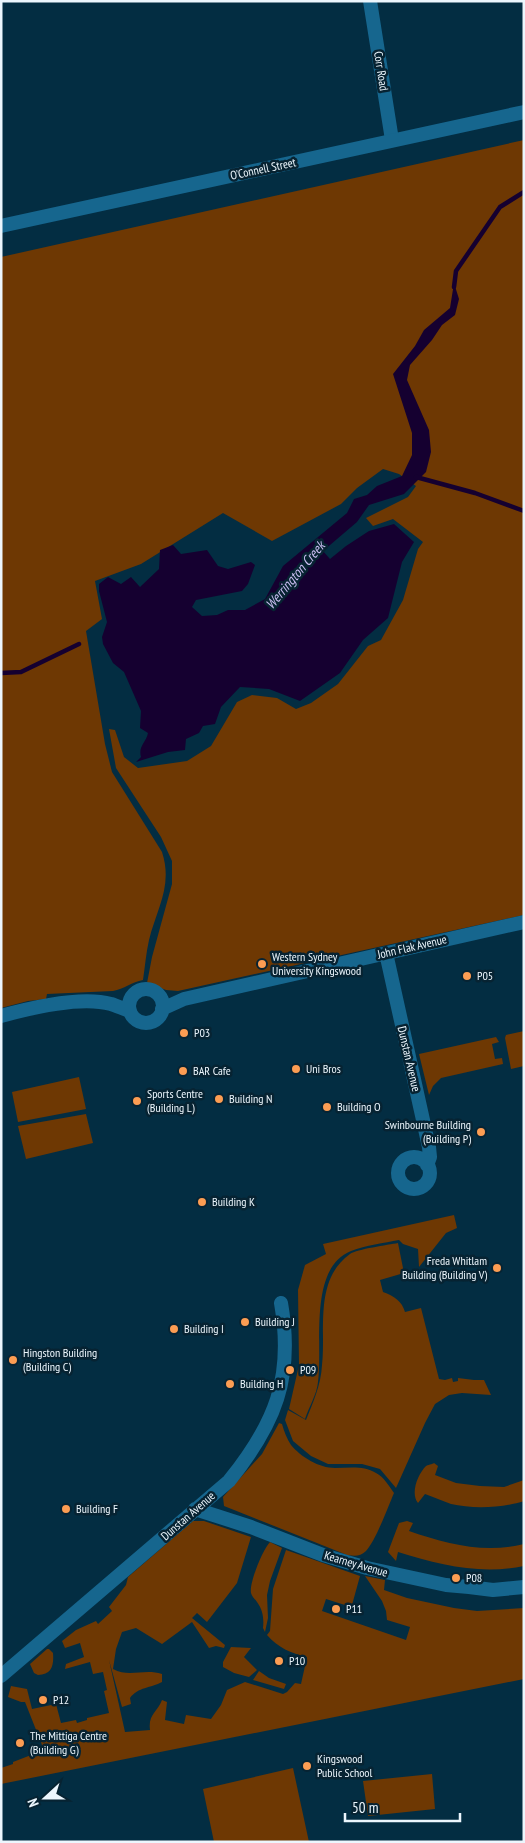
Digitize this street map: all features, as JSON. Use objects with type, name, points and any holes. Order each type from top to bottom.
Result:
[{"type":"street","name":"Corr Road","points":[[370,1],[392,140]]},
{"type":"street","name":"O'Connell Street","points":[[1,226],[524,112]]},
{"type":"street","name":"John Flak Avenue","points":[[161,1003],[524,922]]},
{"type":"street","name":"Dunstan Avenue","points":[[386,953],[429,1147],[430,1156],[427,1165]]},
{"type":"street","points":[[143,989],[152,990],[161,1003],[158,1018],[146,1023],[136,1020],[130,1011],[129,1003],[132,996],[137,991],[143,989]]},
{"type":"street","points":[[110,1004],[132,996]]},
{"type":"street","points":[[1,1016],[63,1003],[99,1002],[130,1011]]},
{"type":"street","name":"Dunstan Avenue","points":[[1,1676],[229,1481],[249,1456],[272,1416],[280,1389],[284,1368],[284,1321],[281,1303]]},
{"type":"street","name":"Kearney Avenue","points":[[195,1509],[367,1568],[469,1588],[493,1590],[524,1587]]},
{"type":"shaded area","points":[[524,140],[524,915],[178,991],[166,990],[147,983],[152,957],[172,884],[172,861],[161,837],[116,768],[109,729],[115,730],[124,757],[138,768],[187,761],[211,746],[237,702],[252,695],[277,698],[296,709],[311,703],[338,684],[368,646],[381,640],[403,600],[418,549],[423,542],[393,519],[373,526],[366,518],[408,497],[416,486],[399,474],[383,469],[357,488],[341,504],[272,541],[223,513],[141,564],[95,581],[102,619],[86,631],[105,744],[112,772],[162,852],[166,876],[163,897],[149,940],[143,980],[113,991],[47,994],[46,999],[28,1001],[1,1008],[1,257]]},
{"type":"shaded area","points":[[524,1031],[524,1066],[511,1069],[506,1035]]},
{"type":"shaded area","points":[[496,1037],[499,1042],[492,1044],[495,1059],[502,1058],[503,1064],[441,1078],[433,1086],[429,1095],[419,1054]]},
{"type":"shaded area","points":[[79,1077],[86,1109],[18,1122],[12,1092]]},
{"type":"shaded area","points":[[86,1114],[93,1143],[26,1159],[18,1126]]},
{"type":"shaded area","points":[[454,1215],[457,1228],[446,1233],[419,1267],[418,1249],[403,1244],[399,1240],[357,1249],[337,1260],[328,1274],[323,1290],[320,1309],[319,1367],[316,1391],[305,1419],[289,1409],[299,1365],[298,1290],[305,1265],[326,1254],[323,1244]]},
{"type":"shaded area","points":[[398,1243],[404,1273],[380,1280],[383,1292],[397,1299],[405,1312],[421,1308],[439,1379],[452,1378],[453,1382],[458,1381],[458,1378],[484,1380],[491,1395],[462,1393],[449,1395],[435,1404],[396,1488],[380,1469],[362,1464],[328,1464],[311,1456],[293,1441],[285,1420],[288,1410],[306,1420],[316,1393],[320,1380],[323,1351],[324,1305],[331,1277],[350,1254]]},
{"type":"shaded area","points":[[279,1423],[282,1424],[291,1445],[311,1461],[329,1468],[371,1470],[386,1482],[394,1493],[378,1532],[364,1553],[357,1556],[347,1555],[224,1506],[223,1497],[262,1454]]},
{"type":"shaded area","points":[[434,1463],[438,1466],[435,1475],[456,1483],[504,1487],[524,1480],[524,1501],[488,1507],[468,1507],[451,1504],[425,1494],[418,1503],[415,1489],[420,1474],[426,1466]]},
{"type":"shaded area","points":[[193,1521],[204,1521],[251,1537],[237,1583],[207,1622],[197,1613],[192,1618],[225,1645],[224,1648],[216,1646],[209,1648],[192,1622],[162,1644],[136,1628],[122,1632],[116,1649],[113,1669],[125,1673],[155,1672],[162,1674],[162,1682],[133,1694],[130,1698],[131,1704],[122,1707],[109,1660],[125,1732],[150,1730],[150,1720],[162,1700],[167,1702],[165,1720],[184,1724],[186,1715],[211,1719],[221,1705],[227,1690],[245,1682],[283,1694],[295,1683],[301,1684],[307,1657],[285,1649],[267,1635],[270,1631],[273,1589],[286,1550],[360,1576],[352,1605],[348,1606],[326,1599],[322,1611],[406,1640],[410,1627],[387,1620],[382,1601],[365,1576],[385,1580],[384,1590],[407,1598],[454,1608],[477,1611],[524,1608],[524,1679],[1,1784],[1,1768],[44,1750],[25,1702],[8,1697],[11,1686],[27,1689],[32,1709],[56,1704],[61,1723],[76,1720],[77,1723],[87,1720],[87,1718],[109,1713],[104,1691],[107,1690],[103,1672],[93,1674],[90,1662],[65,1669],[66,1664],[84,1657],[80,1643],[65,1648],[62,1641],[76,1630],[96,1621],[98,1624],[112,1611],[109,1607],[126,1585],[128,1577]]},
{"type":"shaded area","points":[[407,1521],[413,1523],[409,1531],[437,1540],[466,1546],[494,1548],[524,1544],[524,1566],[508,1569],[476,1569],[445,1565],[398,1552],[396,1561],[388,1552],[399,1523]]},
{"type":"shaded area","points":[[270,1542],[282,1548],[267,1595],[268,1618],[265,1632],[262,1611],[251,1594],[251,1588],[257,1566]]},
{"type":"shaded area","points":[[231,1647],[251,1648],[244,1657],[257,1670],[249,1677],[234,1673],[223,1667],[223,1662]]},
{"type":"shaded area","points":[[47,1649],[53,1653],[51,1668],[43,1675],[38,1675],[34,1673],[30,1664]]},
{"type":"shaded area","points":[[259,1671],[269,1678],[286,1684],[284,1689],[253,1680]]},
{"type":"shaded area","points":[[293,1768],[309,1842],[214,1842],[203,1789]]},
{"type":"shaded area","points":[[432,1774],[435,1809],[368,1816],[363,1781]]},
{"type":"water","points":[[454,283],[459,299],[455,315],[442,325],[432,340],[410,365],[407,380],[429,430],[431,452],[426,472],[404,494],[369,505],[357,522],[323,551],[330,559],[369,531],[394,524],[414,542],[402,562],[388,618],[363,640],[340,673],[300,701],[269,689],[240,687],[221,707],[215,724],[203,726],[199,733],[186,739],[185,750],[168,752],[136,762],[141,757],[141,747],[148,733],[140,728],[141,711],[124,672],[113,663],[103,644],[102,637],[107,622],[99,584],[108,577],[121,584],[131,577],[140,587],[159,569],[160,550],[173,545],[181,554],[207,550],[218,566],[228,569],[251,562],[255,565],[248,584],[242,591],[196,600],[192,607],[202,616],[217,615],[228,610],[245,610],[265,599],[283,566],[347,513],[354,499],[367,495],[377,486],[402,476],[412,455],[412,433],[393,374],[415,346],[424,330],[450,308]]},
{"type":"waterway","name":"Werrington Creek","points":[[454,287],[456,271],[500,207],[524,192]]},
{"type":"waterway","points":[[416,477],[475,493],[524,511]]},
{"type":"waterway","name":"Werrington Creek","points":[[1,673],[21,672],[79,644]]},
{"type":"place","name":"Western Sydney University Kingswood","points":[[262,964]]},
{"type":"place","name":"P05","points":[[467,976]]},
{"type":"place","name":"P03","points":[[184,1033]]},
{"type":"place","name":"Uni Bros","points":[[296,1069]]},
{"type":"place","name":"BAR Cafe","points":[[183,1071]]},
{"type":"place","name":"Building N","points":[[219,1099]]},
{"type":"place","name":"Sports Centre (Building L)","points":[[137,1101]]},
{"type":"place","name":"Building O","points":[[327,1107]]},
{"type":"place","name":"Swinbourne Building (Building P)","points":[[481,1132]]},
{"type":"place","name":"Building K","points":[[202,1202]]},
{"type":"place","name":"Freda Whitlam Building (Building V)","points":[[497,1268]]},
{"type":"place","name":"Building J","points":[[245,1322]]},
{"type":"place","name":"Building I","points":[[174,1329]]},
{"type":"place","name":"Hingston Building (Building C)","points":[[13,1360]]},
{"type":"place","name":"P09","points":[[290,1370]]},
{"type":"place","name":"Building H","points":[[230,1384]]},
{"type":"place","name":"Building F","points":[[66,1509]]},
{"type":"place","name":"P08","points":[[456,1578]]},
{"type":"place","name":"P11","points":[[336,1609]]},
{"type":"place","name":"P10","points":[[279,1661]]},
{"type":"place","name":"P12","points":[[43,1700]]},
{"type":"place","name":"The Mittiga Centre (Building G)","points":[[20,1743]]},
{"type":"place","name":"Kingswood Public School","points":[[307,1766]]}]
